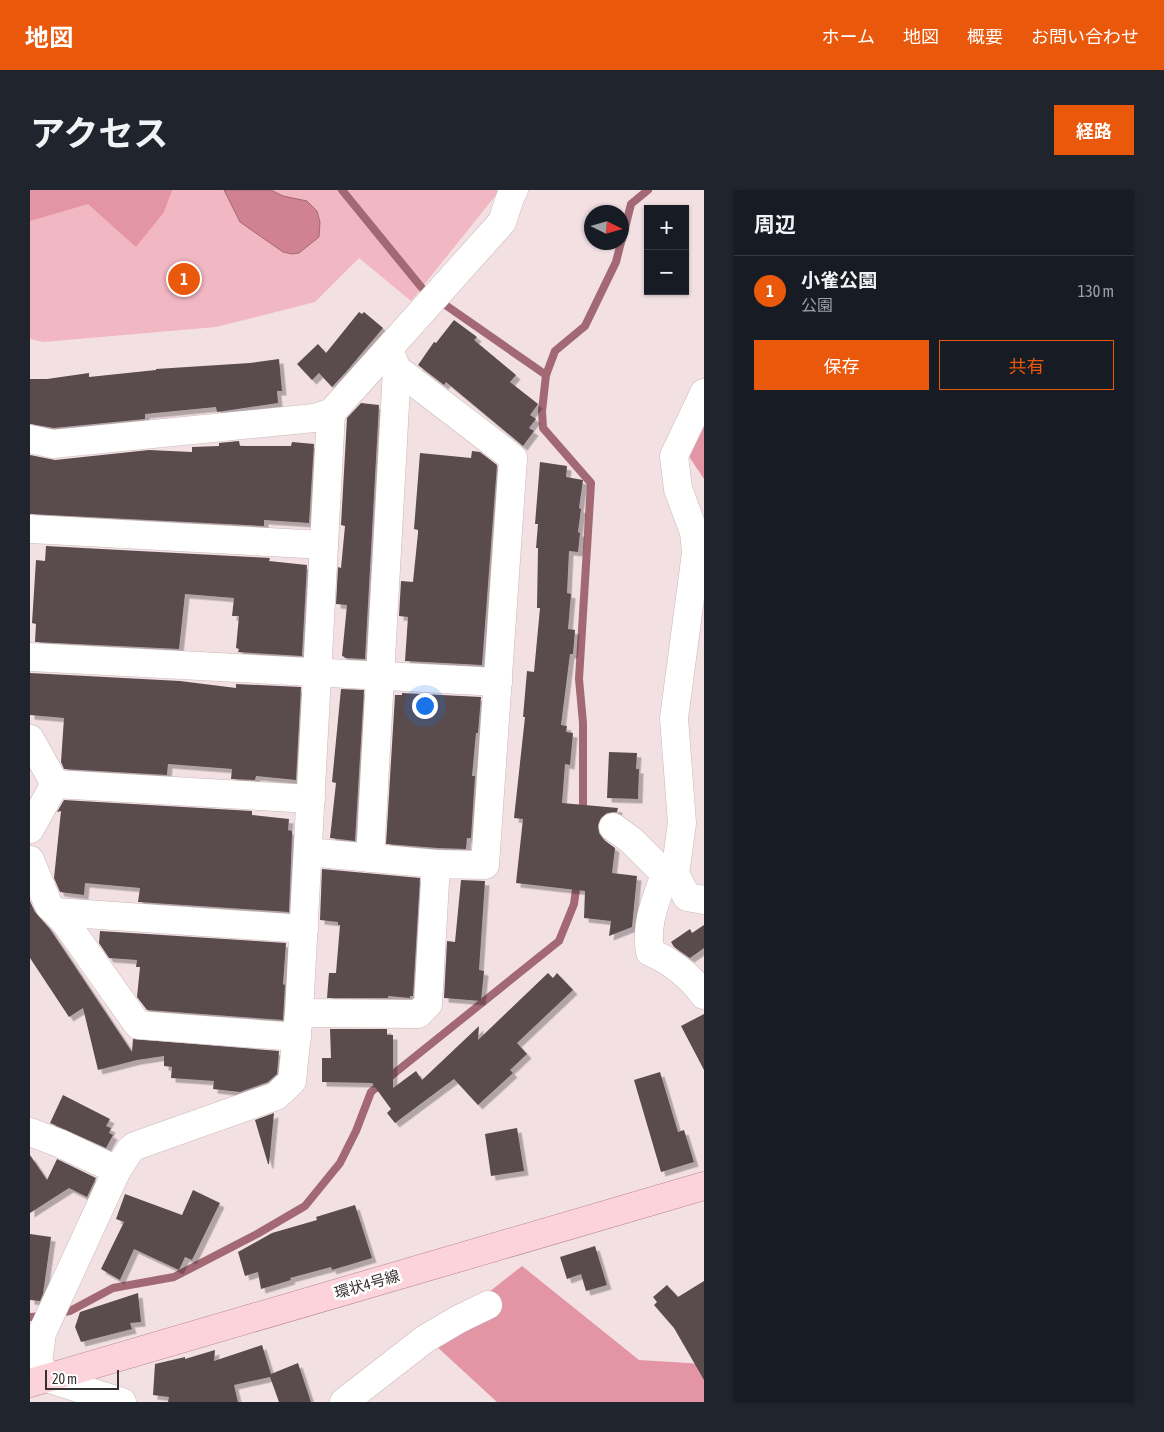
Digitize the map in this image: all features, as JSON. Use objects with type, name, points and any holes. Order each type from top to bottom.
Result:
[{"type":"main road","name":"環状4号線","points":[[38,1380],[704,1186]]},
{"type":"street","points":[[30,439],[53,444],[314,418],[331,413],[393,360],[502,222],[510,192]]},
{"type":"street","points":[[370,858],[380,676],[393,360]]},
{"type":"street","points":[[308,852],[436,864],[485,865],[513,458],[393,360]]},
{"type":"street","points":[[699,979],[670,961],[650,952],[648,938],[650,915],[670,874],[682,823],[674,718],[696,553],[694,532],[678,489],[674,456],[704,393]]},
{"type":"street","points":[[122,1402],[38,1380],[39,1329],[59,1297],[117,1170],[130,1150],[135,1146],[276,1096],[292,1081],[298,1025],[304,929],[331,413]]},
{"type":"street","points":[[30,529],[324,545]]},
{"type":"street","points":[[30,657],[498,682]]},
{"type":"street","points":[[30,739],[55,784]]},
{"type":"street","points":[[55,784],[311,799]]},
{"type":"street","points":[[30,829],[55,784]]},
{"type":"street","points":[[613,827],[670,874],[687,897],[704,900]]},
{"type":"street","points":[[30,860],[49,906],[68,926],[138,1025],[298,1025],[418,1014],[428,1004],[436,864]]},
{"type":"street","points":[[56,912],[304,929]]},
{"type":"street","points":[[30,1132],[59,1143],[117,1170]]},
{"type":"street","points":[[344,1402],[424,1338],[488,1305]]},
{"type":"shaded area","points":[[30,190],[500,190],[411,301],[359,258],[315,302],[216,327],[43,342],[30,339]]},
{"type":"shaded area","points":[[30,190],[172,190],[164,212],[136,247],[88,204],[30,221]]},
{"type":"shaded area","points":[[224,190],[271,190],[283,196],[307,201],[317,211],[320,222],[319,237],[299,253],[283,252],[240,222]]},
{"type":"shaded area","points":[[704,402],[704,479],[682,446]]},
{"type":"shaded area","points":[[522,1266],[639,1360],[704,1364],[704,1402],[497,1402],[435,1345],[466,1310]]},
{"type":"building","points":[[359,312],[362,314],[364,312],[383,328],[332,387],[319,373],[312,380],[297,364],[318,344],[326,353]]},
{"type":"building","points":[[454,320],[477,337],[474,340],[516,375],[510,382],[538,404],[530,415],[536,419],[529,428],[534,431],[523,446],[446,382],[444,385],[418,365],[434,342],[436,343]]},
{"type":"building","points":[[279,359],[282,391],[277,391],[278,403],[217,412],[216,407],[145,414],[145,419],[54,428],[30,424],[30,379],[47,379],[89,373],[89,377],[156,369],[250,363]]},
{"type":"building","points":[[361,403],[379,405],[365,659],[344,658],[342,656],[347,605],[336,604],[338,567],[341,568],[345,526],[341,525],[347,418]]},
{"type":"building","points":[[239,441],[240,446],[291,446],[292,442],[314,444],[309,523],[264,520],[264,526],[30,514],[30,455],[55,460],[149,450],[192,452],[192,447],[219,446],[219,443]]},
{"type":"building","points":[[472,451],[480,452],[497,465],[482,665],[405,661],[408,617],[399,616],[401,581],[413,582],[418,533],[418,530],[414,529],[420,453],[471,458]]},
{"type":"building","points":[[540,462],[567,466],[566,477],[583,480],[579,508],[581,509],[578,552],[569,551],[567,593],[571,594],[568,629],[575,630],[573,654],[570,654],[561,725],[567,726],[566,732],[573,733],[570,765],[565,764],[562,803],[618,808],[617,812],[607,813],[601,818],[598,825],[599,833],[604,840],[615,848],[612,873],[637,876],[632,927],[609,936],[611,921],[584,918],[585,891],[516,883],[523,819],[514,818],[525,717],[523,717],[527,671],[534,672],[540,608],[537,608],[538,548],[536,548],[538,524],[535,524]]},
{"type":"building","points":[[46,546],[270,558],[269,561],[307,565],[302,656],[238,652],[239,649],[236,648],[239,616],[232,616],[234,598],[185,594],[179,649],[35,642],[36,624],[32,623],[36,560],[45,561]]},
{"type":"building","points":[[30,673],[180,681],[236,688],[236,684],[301,687],[296,780],[256,776],[255,780],[231,779],[232,769],[168,764],[167,775],[64,769],[61,762],[64,718],[30,715]]},
{"type":"building","points":[[341,689],[364,690],[355,841],[330,838],[336,783],[332,782]]},
{"type":"building","points":[[402,693],[481,697],[472,776],[475,776],[471,838],[467,838],[466,849],[386,844],[395,695],[402,695]]},
{"type":"building","points":[[609,752],[637,753],[636,769],[639,769],[638,799],[607,798]]},
{"type":"building","points":[[64,800],[252,811],[252,815],[289,819],[288,830],[292,831],[292,836],[289,912],[138,902],[140,888],[85,883],[84,895],[60,892],[54,878],[61,811],[57,812]]},
{"type":"building","points":[[322,869],[420,878],[413,996],[410,996],[410,998],[388,996],[388,998],[327,998],[329,973],[336,973],[340,925],[338,925],[338,922],[320,920]]},
{"type":"building","points":[[461,880],[485,881],[479,970],[484,971],[481,1001],[444,998],[447,941],[455,942]]},
{"type":"building","points":[[30,901],[35,912],[50,929],[132,1052],[133,1039],[279,1051],[277,1074],[268,1082],[240,1092],[213,1089],[214,1081],[171,1078],[172,1067],[164,1066],[164,1056],[137,1060],[98,1070],[83,1008],[69,1017],[30,958]]},
{"type":"building","points":[[704,925],[704,948],[690,958],[674,947],[671,942],[690,929],[692,933]]},
{"type":"building","points":[[100,931],[286,943],[283,1020],[147,1010],[137,997],[140,967],[136,967],[137,960],[109,958],[99,943]]},
{"type":"building","points":[[548,973],[553,978],[557,973],[573,990],[517,1043],[527,1054],[510,1070],[513,1073],[478,1105],[454,1079],[395,1123],[387,1113],[391,1109],[372,1083],[322,1082],[322,1058],[331,1058],[330,1029],[387,1029],[387,1035],[393,1035],[393,1088],[416,1071],[422,1080],[479,1026],[478,1040]]},
{"type":"building","points":[[704,1014],[704,1070],[681,1026]]},
{"type":"building","points":[[660,1072],[678,1132],[684,1130],[694,1162],[661,1172],[634,1080]]},
{"type":"building","points":[[63,1095],[110,1119],[106,1126],[111,1128],[109,1133],[113,1135],[106,1148],[50,1123]]},
{"type":"building","points":[[274,1113],[269,1164],[268,1164],[255,1120]]},
{"type":"building","points":[[517,1128],[524,1171],[491,1176],[485,1134]]},
{"type":"building","points":[[30,1155],[47,1180],[57,1159],[96,1178],[87,1197],[69,1188],[30,1213]]},
{"type":"building","points":[[193,1190],[220,1203],[192,1260],[185,1257],[179,1270],[134,1249],[120,1280],[101,1269],[124,1222],[116,1219],[125,1194],[182,1215]]},
{"type":"building","points":[[355,1205],[372,1258],[332,1270],[331,1267],[290,1278],[291,1280],[261,1289],[258,1272],[245,1276],[238,1252],[272,1233],[317,1220],[316,1217]]},
{"type":"building","points":[[30,1234],[51,1237],[43,1294],[40,1301],[30,1300]]},
{"type":"building","points":[[595,1246],[607,1285],[586,1291],[581,1274],[567,1279],[560,1257]]},
{"type":"building","points":[[704,1281],[704,1380],[674,1328],[654,1305],[657,1302],[653,1297],[667,1285],[678,1297]]},
{"type":"building","points":[[138,1293],[141,1322],[130,1323],[132,1329],[81,1342],[75,1327],[80,1312]]},
{"type":"building","points":[[262,1345],[271,1374],[298,1363],[311,1402],[279,1402],[270,1377],[234,1385],[238,1402],[168,1402],[169,1397],[153,1395],[155,1364],[185,1357],[185,1359],[215,1350],[214,1361]]},
{"type":"waterway","points":[[342,190],[422,288]]},
{"type":"waterway","points":[[629,212],[631,204],[648,190]]},
{"type":"waterway","points":[[583,813],[583,723],[579,679],[591,483],[543,428],[542,411],[546,375],[555,351],[585,326],[616,262],[619,250]]},
{"type":"waterway","points":[[444,304],[546,375]]},
{"type":"waterway","points":[[58,1313],[70,1311],[113,1288],[174,1277],[257,1234],[305,1206],[340,1163],[356,1131],[371,1092],[559,941],[574,904],[577,882]]},
{"type":"waterway","points":[[30,1317],[44,1316]]},
{"type":"place","name":"小雀公園","points":[[184,279]]}]
